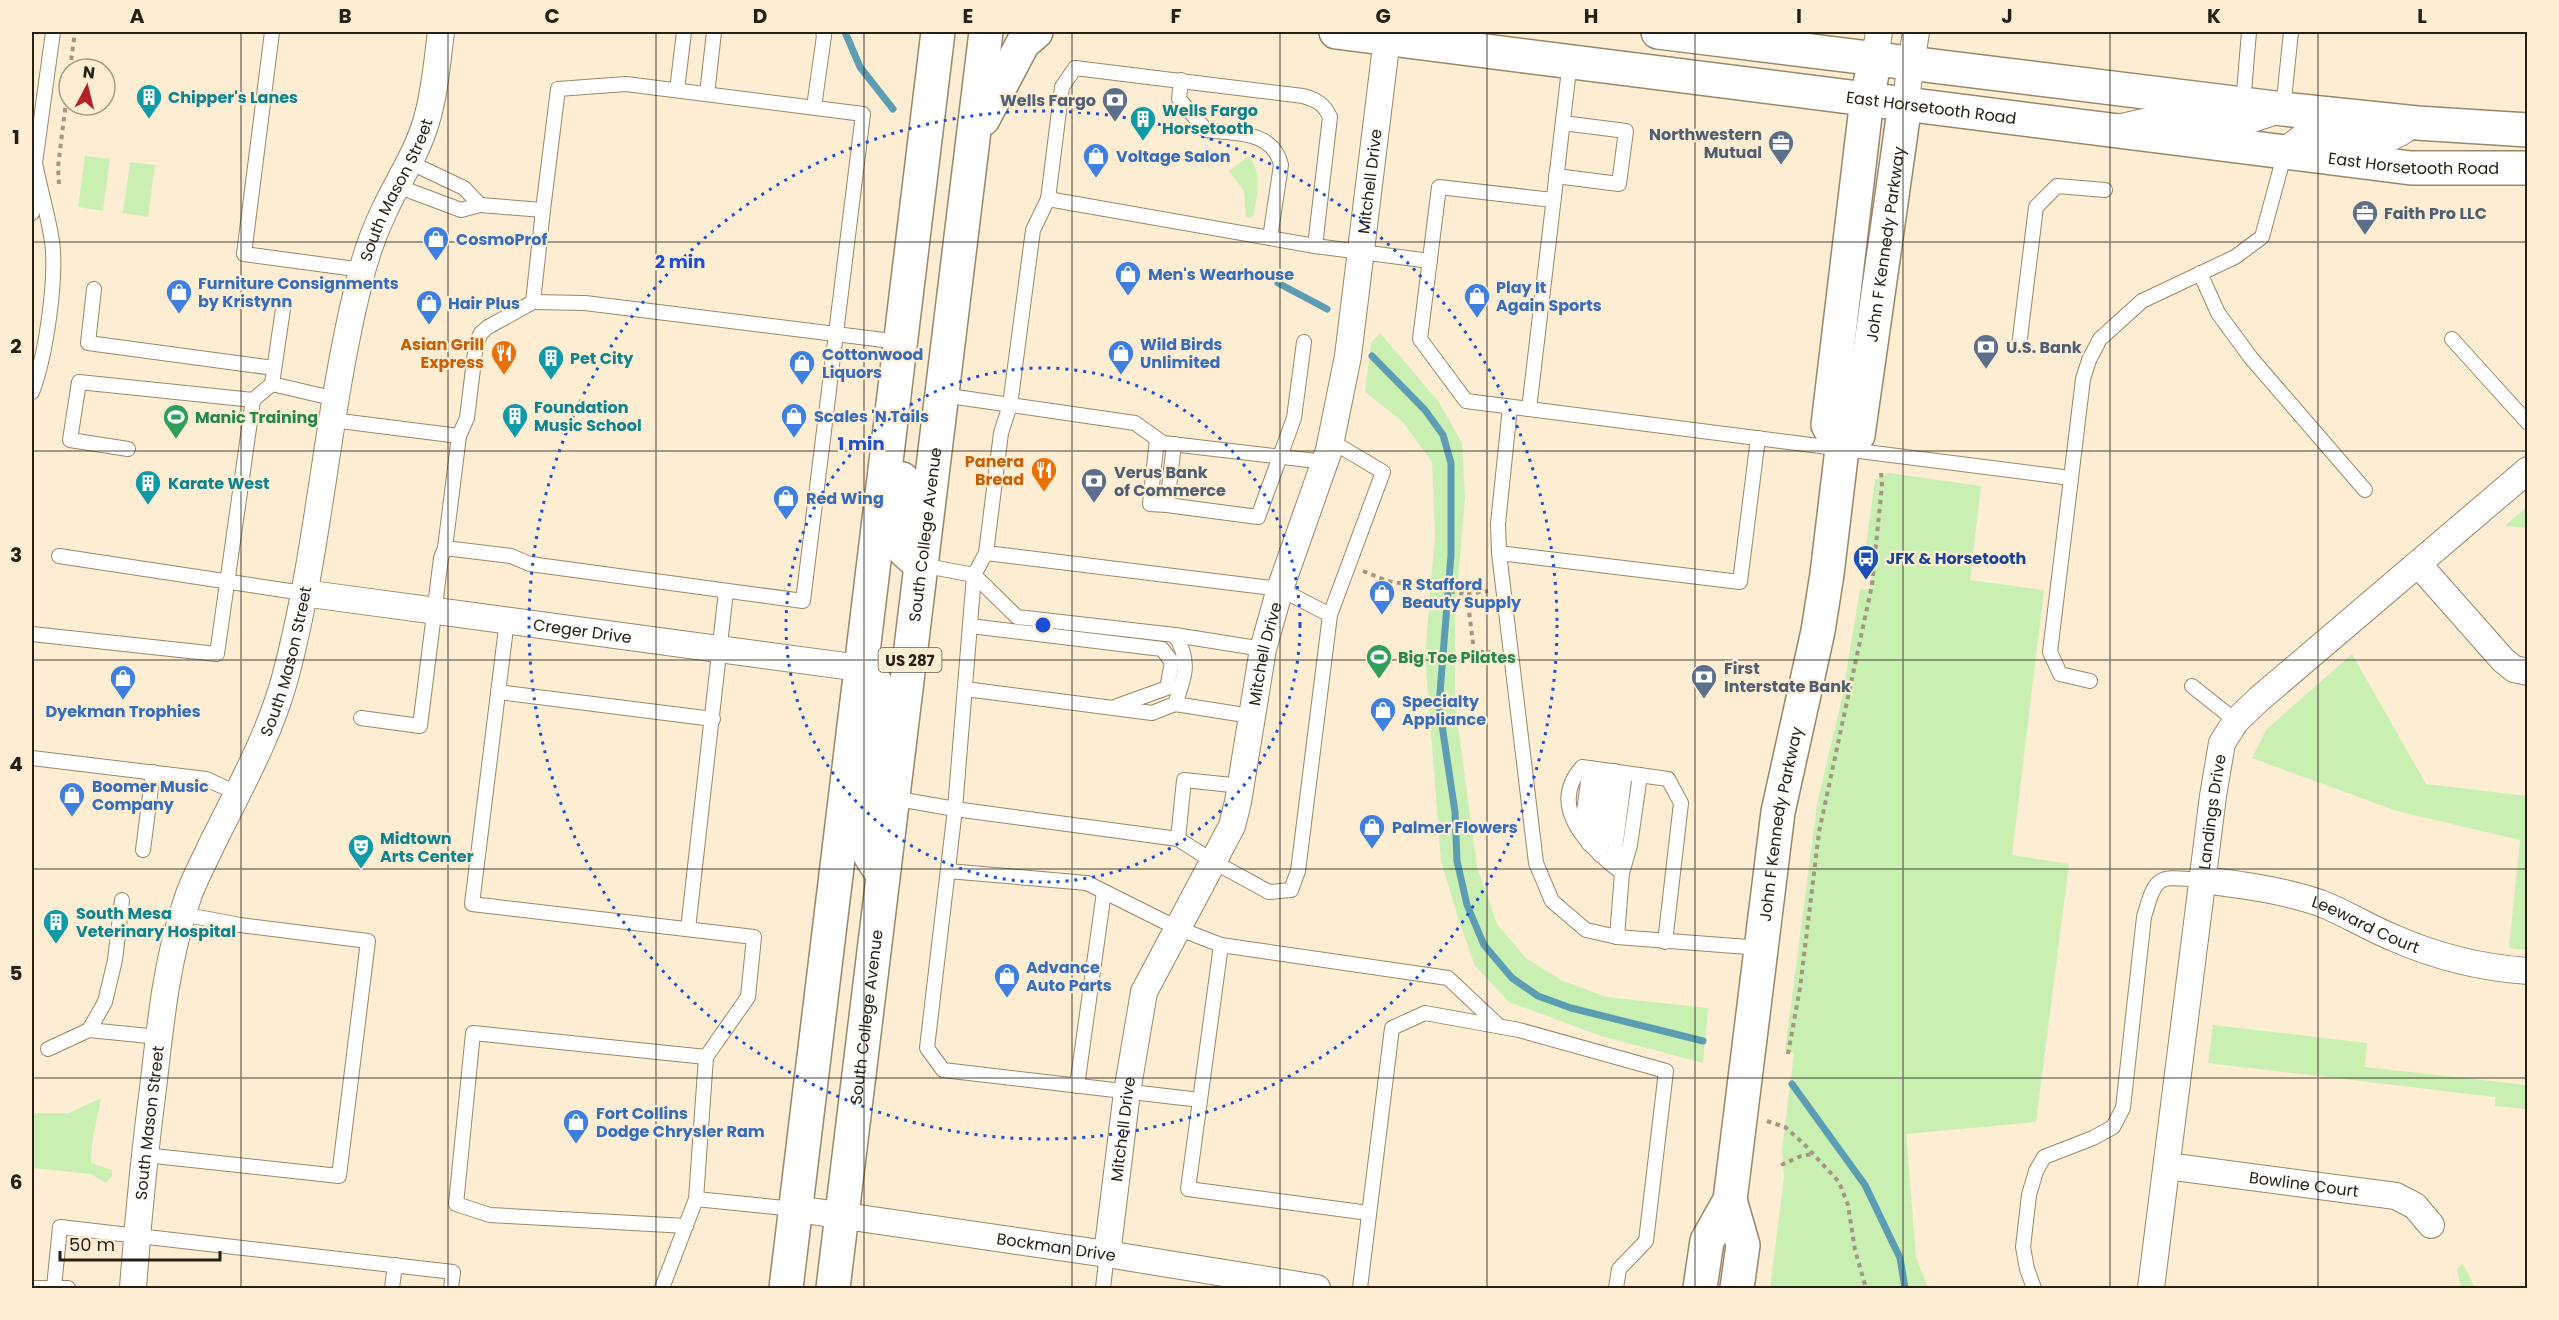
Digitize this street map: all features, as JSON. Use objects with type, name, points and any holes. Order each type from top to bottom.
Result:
[{"type":"main road","name":"US 287","points":[[786,1288],[938,32]]},
{"type":"main road","name":"South College Avenue","points":[[833,1288],[986,32]]},
{"type":"main road","points":[[973,136],[1023,43],[1036,32]]},
{"type":"main road","name":"East Horsetooth Road","points":[[1336,32],[1393,35],[1570,61],[2411,168],[2528,168]]},
{"type":"main road","points":[[1658,32],[1877,45],[1912,64],[2243,105],[2416,123],[2528,130]]},
{"type":"main road","name":"John F Kennedy Parkway","points":[[1700,1288],[1707,1241],[1730,1200],[1778,812],[1818,631],[1842,449],[1828,425],[1867,99],[1877,45]]},
{"type":"main road","name":"John F Kennedy Parkway","points":[[1842,449],[1858,435],[1905,104]]},
{"type":"main road","points":[[895,394],[901,418],[903,544],[905,551],[921,565]]},
{"type":"main road","points":[[861,667],[875,682],[881,699],[865,827],[870,855],[884,876]]},
{"type":"main road","name":"John F Kennedy Parkway","points":[[1730,1200],[1743,1245],[1737,1288]]},
{"type":"street","name":"South Mason Street","points":[[133,1288],[145,1155],[167,968],[189,894],[269,726],[285,678],[303,593],[334,410],[363,270],[383,213],[426,123],[441,32]]},
{"type":"street","name":"John F Kennedy Parkway","points":[[1905,104],[1916,32]]},
{"type":"street","name":"Mitchell Drive","points":[[1107,1254],[1127,1092],[1144,992],[1232,826],[1241,786],[1263,649],[1280,589],[1328,452],[1348,356],[1393,35]]},
{"type":"street","points":[[2110,129],[2162,118],[2235,125],[2283,109]]},
{"type":"street","points":[[2285,152],[2313,129],[2392,137],[2416,123]]},
{"type":"street","name":"Landings Drive","points":[[2151,1288],[2222,743],[2236,721],[2528,470]]},
{"type":"street","points":[[2419,565],[2503,660],[2514,669],[2528,672]]},
{"type":"street","name":"Creger Drive","points":[[303,593],[861,667]]},
{"type":"street","name":"Leeward Court","points":[[2203,880],[2274,889],[2320,904],[2366,923],[2394,938],[2435,952],[2486,965],[2528,971]]},
{"type":"street","name":"Bowline Court","points":[[2167,1166],[2396,1196],[2415,1206],[2431,1225]]},
{"type":"street","name":"Bockman Drive","points":[[797,1209],[1107,1254],[1317,1288]]},
{"type":"lane","points":[[32,213],[35,163],[53,32]]},
{"type":"lane","points":[[272,32],[244,254],[363,270]]},
{"type":"lane","points":[[677,90],[684,32]]},
{"type":"lane","points":[[707,94],[714,32]]},
{"type":"lane","points":[[814,107],[823,32]]},
{"type":"lane","points":[[2243,105],[2250,32]]},
{"type":"lane","points":[[2283,109],[2292,32]]},
{"type":"lane","points":[[1529,409],[1570,61]]},
{"type":"lane","points":[[1200,1100],[943,1070],[927,1047],[955,809],[974,575],[986,553],[1001,433],[1010,405],[1034,230],[1048,199],[1062,87],[1075,68],[1303,96],[1316,100],[1326,108],[1330,117],[1315,246]]},
{"type":"lane","points":[[1181,80],[1179,99],[1206,130],[1255,136],[1274,147],[1279,155],[1281,165],[1270,238]]},
{"type":"lane","points":[[445,548],[511,556],[530,564],[803,601],[834,334],[863,114],[626,84],[558,89],[533,302]]},
{"type":"lane","points":[[1556,176],[1619,184],[1626,131],[1563,123]]},
{"type":"lane","points":[[2090,681],[2060,674],[2050,652],[2083,379],[2089,360],[2100,339],[2142,301],[2235,257],[2262,237],[2285,152]]},
{"type":"lane","points":[[409,162],[464,188],[480,205]]},
{"type":"lane","points":[[32,392],[39,374],[47,327],[53,262],[52,240],[35,163]]},
{"type":"lane","points":[[397,186],[461,210],[480,205],[543,210]]},
{"type":"lane","points":[[2019,346],[2036,207],[2057,186],[2105,190]]},
{"type":"lane","points":[[1553,200],[1439,188],[1420,339],[1466,401],[2071,478]]},
{"type":"lane","points":[[1048,199],[1315,246],[1430,261]]},
{"type":"lane","points":[[2200,273],[2218,313],[2251,358],[2365,490]]},
{"type":"lane","points":[[94,289],[87,343],[274,368]]},
{"type":"lane","points":[[361,718],[420,726],[459,436],[467,418],[476,344],[481,333],[533,302],[585,303],[901,342]]},
{"type":"lane","points":[[128,448],[70,440],[79,382],[253,399],[272,384],[283,309]]},
{"type":"lane","points":[[2452,339],[2528,423]]},
{"type":"lane","points":[[1157,439],[1150,504],[1258,517],[1294,418],[1304,342]]},
{"type":"lane","points":[[272,384],[334,410],[459,436]]},
{"type":"lane","points":[[893,798],[955,809],[1178,838],[1214,862],[1269,892],[1291,891],[1298,871],[1330,615],[1383,472],[1328,452],[1281,457],[1163,443],[1135,423],[942,395]]},
{"type":"lane","points":[[32,634],[217,654],[253,399]]},
{"type":"lane","points":[[1510,407],[1498,524],[1499,553],[1536,863],[1552,901],[1586,930],[1617,937],[1761,948]]},
{"type":"lane","points":[[1499,553],[1740,582],[1758,438]]},
{"type":"lane","points":[[1167,505],[1174,444]]},
{"type":"lane","points":[[986,553],[1280,589],[1330,615]]},
{"type":"lane","points":[[58,556],[303,593]]},
{"type":"lane","points":[[921,565],[974,575],[1017,617],[1175,635],[1263,649]]},
{"type":"lane","points":[[688,929],[726,591]]},
{"type":"lane","points":[[507,620],[472,904],[754,937],[748,997],[706,1057],[696,1199],[662,1288]]},
{"type":"lane","points":[[970,626],[1162,649],[1172,662],[1167,688],[1112,708]]},
{"type":"lane","points":[[1175,635],[1183,648],[1186,676],[1175,704]]},
{"type":"lane","points":[[2192,686],[2236,721]]},
{"type":"lane","points":[[965,689],[1152,713],[1175,704],[1251,716]]},
{"type":"lane","points":[[498,692],[713,719]]},
{"type":"lane","points":[[32,758],[206,779],[237,793]]},
{"type":"lane","points":[[1617,869],[1600,855],[1573,823],[1570,803],[1572,779],[1582,767],[1668,779],[1681,803],[1665,942]]},
{"type":"lane","points":[[1608,770],[1617,869],[1617,937]]},
{"type":"lane","points":[[1585,839],[1608,770]]},
{"type":"lane","points":[[1600,855],[1608,770]]},
{"type":"lane","points":[[143,850],[153,772]]},
{"type":"lane","points":[[1617,869],[1630,845],[1640,775]]},
{"type":"lane","points":[[1178,838],[1184,780],[1241,786]]},
{"type":"lane","points":[[948,871],[1087,883],[1177,928],[1221,945],[1448,978],[1499,1026]]},
{"type":"lane","points":[[2034,1288],[2027,1269],[2023,1247],[2029,1195],[2036,1171],[2044,1157],[2113,1127],[2123,1108],[2144,917],[2153,887],[2167,877],[2203,880]]},
{"type":"lane","points":[[1077,1086],[1104,892]]},
{"type":"lane","points":[[89,1030],[105,1002],[116,960],[122,900]]},
{"type":"lane","points":[[145,1155],[339,1176],[368,941],[240,925],[182,914]]},
{"type":"lane","points":[[1221,945],[1188,1189],[1369,1213]]},
{"type":"lane","points":[[1360,1288],[1392,1028],[1425,1013],[1519,1030],[1666,1071],[1646,1241],[1619,1269],[1616,1288]]},
{"type":"lane","points":[[48,1049],[89,1030],[159,1036]]},
{"type":"lane","points":[[686,1226],[490,1215],[456,1204],[473,1033],[706,1057]]},
{"type":"lane","points":[[696,1199],[797,1209]]},
{"type":"lane","points":[[32,1288],[61,1288],[60,1227],[137,1234],[453,1272],[451,1288]]},
{"type":"lane","points":[[1103,1288],[1107,1254]]},
{"type":"lane","points":[[392,1288],[395,1265]]},
{"type":"path","points":[[72,57],[75,32]]},
{"type":"path","points":[[59,190],[58,167],[64,117]]},
{"type":"path","points":[[1788,1054],[1800,988],[1819,832],[1872,585],[1882,485],[1881,471]]},
{"type":"path","points":[[1349,566],[1387,580],[1461,591],[1467,594],[1474,652],[1510,651]]},
{"type":"path","points":[[1741,1113],[1785,1127],[1839,1182],[1848,1205],[1866,1288]]},
{"type":"path","points":[[1781,1165],[1801,1156],[1813,1154]]},
{"type":"green space","points":[[85,156],[110,159],[103,211],[78,207]]},
{"type":"green space","points":[[1249,156],[1258,177],[1254,215],[1250,218],[1246,217],[1244,191],[1229,171]]},
{"type":"green space","points":[[130,162],[155,165],[148,217],[123,213]]},
{"type":"green space","points":[[1380,333],[1439,402],[1462,443],[1465,497],[1455,618],[1455,704],[1477,867],[1497,924],[1526,958],[1561,980],[1606,997],[1708,1008],[1703,1063],[1601,1036],[1509,1002],[1475,966],[1441,861],[1425,658],[1435,534],[1432,462],[1402,421],[1365,392],[1371,343]]},
{"type":"green space","points":[[1889,473],[1981,486],[1970,580],[2044,590],[2012,855],[2069,864],[2036,1122],[1906,1134],[1916,1257],[1928,1288],[1770,1288],[1784,1177],[1782,1150],[1794,1053],[1785,1051],[1817,804],[1842,698],[1860,589],[1870,590],[1873,569],[1863,568],[1875,480]]},
{"type":"green space","points":[[2527,507],[2527,528],[2505,526]]},
{"type":"green space","points":[[2352,654],[2426,784],[2527,796],[2527,950],[2509,948],[2520,840],[2397,811],[2252,758],[2266,730]]},
{"type":"green space","points":[[2213,1025],[2367,1043],[2365,1067],[2527,1085],[2527,1109],[2495,1106],[2495,1097],[2208,1063]]},
{"type":"green space","points":[[101,1098],[92,1143],[91,1163],[112,1170],[112,1176],[106,1183],[91,1174],[32,1168],[32,1113],[69,1113]]},
{"type":"green space","points":[[2463,1264],[2475,1288],[2461,1288],[2457,1269]]},
{"type":"waterway","points":[[845,32],[860,67],[893,109]]},
{"type":"waterway","points":[[1278,283],[1327,309]]},
{"type":"waterway","points":[[1372,356],[1425,410],[1443,435],[1451,463],[1451,555],[1439,705],[1455,812],[1457,861],[1467,905],[1484,945],[1512,978],[1538,996],[1571,1008],[1703,1041]]},
{"type":"waterway","points":[[1792,1084],[1865,1185],[1900,1258],[1905,1288]]},
{"type":"place","name":"Chipper's Lanes","points":[[149,120]]},
{"type":"place","name":"Wells Fargo","points":[[1115,123]]},
{"type":"place","name":"Wells Fargo Horsetooth","points":[[1143,142]]},
{"type":"place","name":"Northwestern Mutual","points":[[1781,166]]},
{"type":"place","name":"Voltage Salon","points":[[1096,179]]},
{"type":"place","name":"Faith Pro LLC","points":[[2365,236]]},
{"type":"place","name":"CosmoProf","points":[[436,262]]},
{"type":"place","name":"Men's Wearhouse","points":[[1128,297]]},
{"type":"place","name":"Furniture Consignments by Kristynn","points":[[179,315]]},
{"type":"place","name":"Play It Again Sports","points":[[1477,319]]},
{"type":"place","name":"Hair Plus","points":[[429,326]]},
{"type":"place","name":"U.S. Bank","points":[[1986,370]]},
{"type":"place","name":"Asian Grill Express","points":[[504,376]]},
{"type":"place","name":"Wild Birds Unlimited","points":[[1121,376]]},
{"type":"place","name":"Pet City","points":[[551,381]]},
{"type":"place","name":"Cottonwood Liquors","points":[[802,386]]},
{"type":"place","name":"Foundation Music School","points":[[515,439]]},
{"type":"place","name":"Scales 'N Tails","points":[[794,439]]},
{"type":"place","name":"Manic Training","points":[[176,440]]},
{"type":"place","name":"Panera Bread","points":[[1044,493]]},
{"type":"place","name":"Verus Bank of Commerce","points":[[1094,504]]},
{"type":"place","name":"Karate West","points":[[148,506]]},
{"type":"place","name":"Red Wing","points":[[786,521]]},
{"type":"place","name":"JFK & Horsetooth","points":[[1866,581]]},
{"type":"place","name":"R Stafford Beauty Supply","points":[[1382,616]]},
{"type":"place","name":"Big Toe Pilates","points":[[1379,680]]},
{"type":"place","name":"First Interstate Bank","points":[[1704,700]]},
{"type":"place","name":"Dyekman Trophies","points":[[123,701]]},
{"type":"place","name":"Specialty Appliance","points":[[1383,733]]},
{"type":"place","name":"Boomer Music Company","points":[[72,818]]},
{"type":"place","name":"Palmer Flowers","points":[[1372,850]]},
{"type":"place","name":"Midtown Arts Center","points":[[361,870]]},
{"type":"place","name":"South Mesa Veterinary Hospital","points":[[56,945]]},
{"type":"place","name":"Advance Auto Parts","points":[[1007,999]]},
{"type":"place","name":"Fort Collins Dodge Chrysler Ram","points":[[576,1145]]}]
